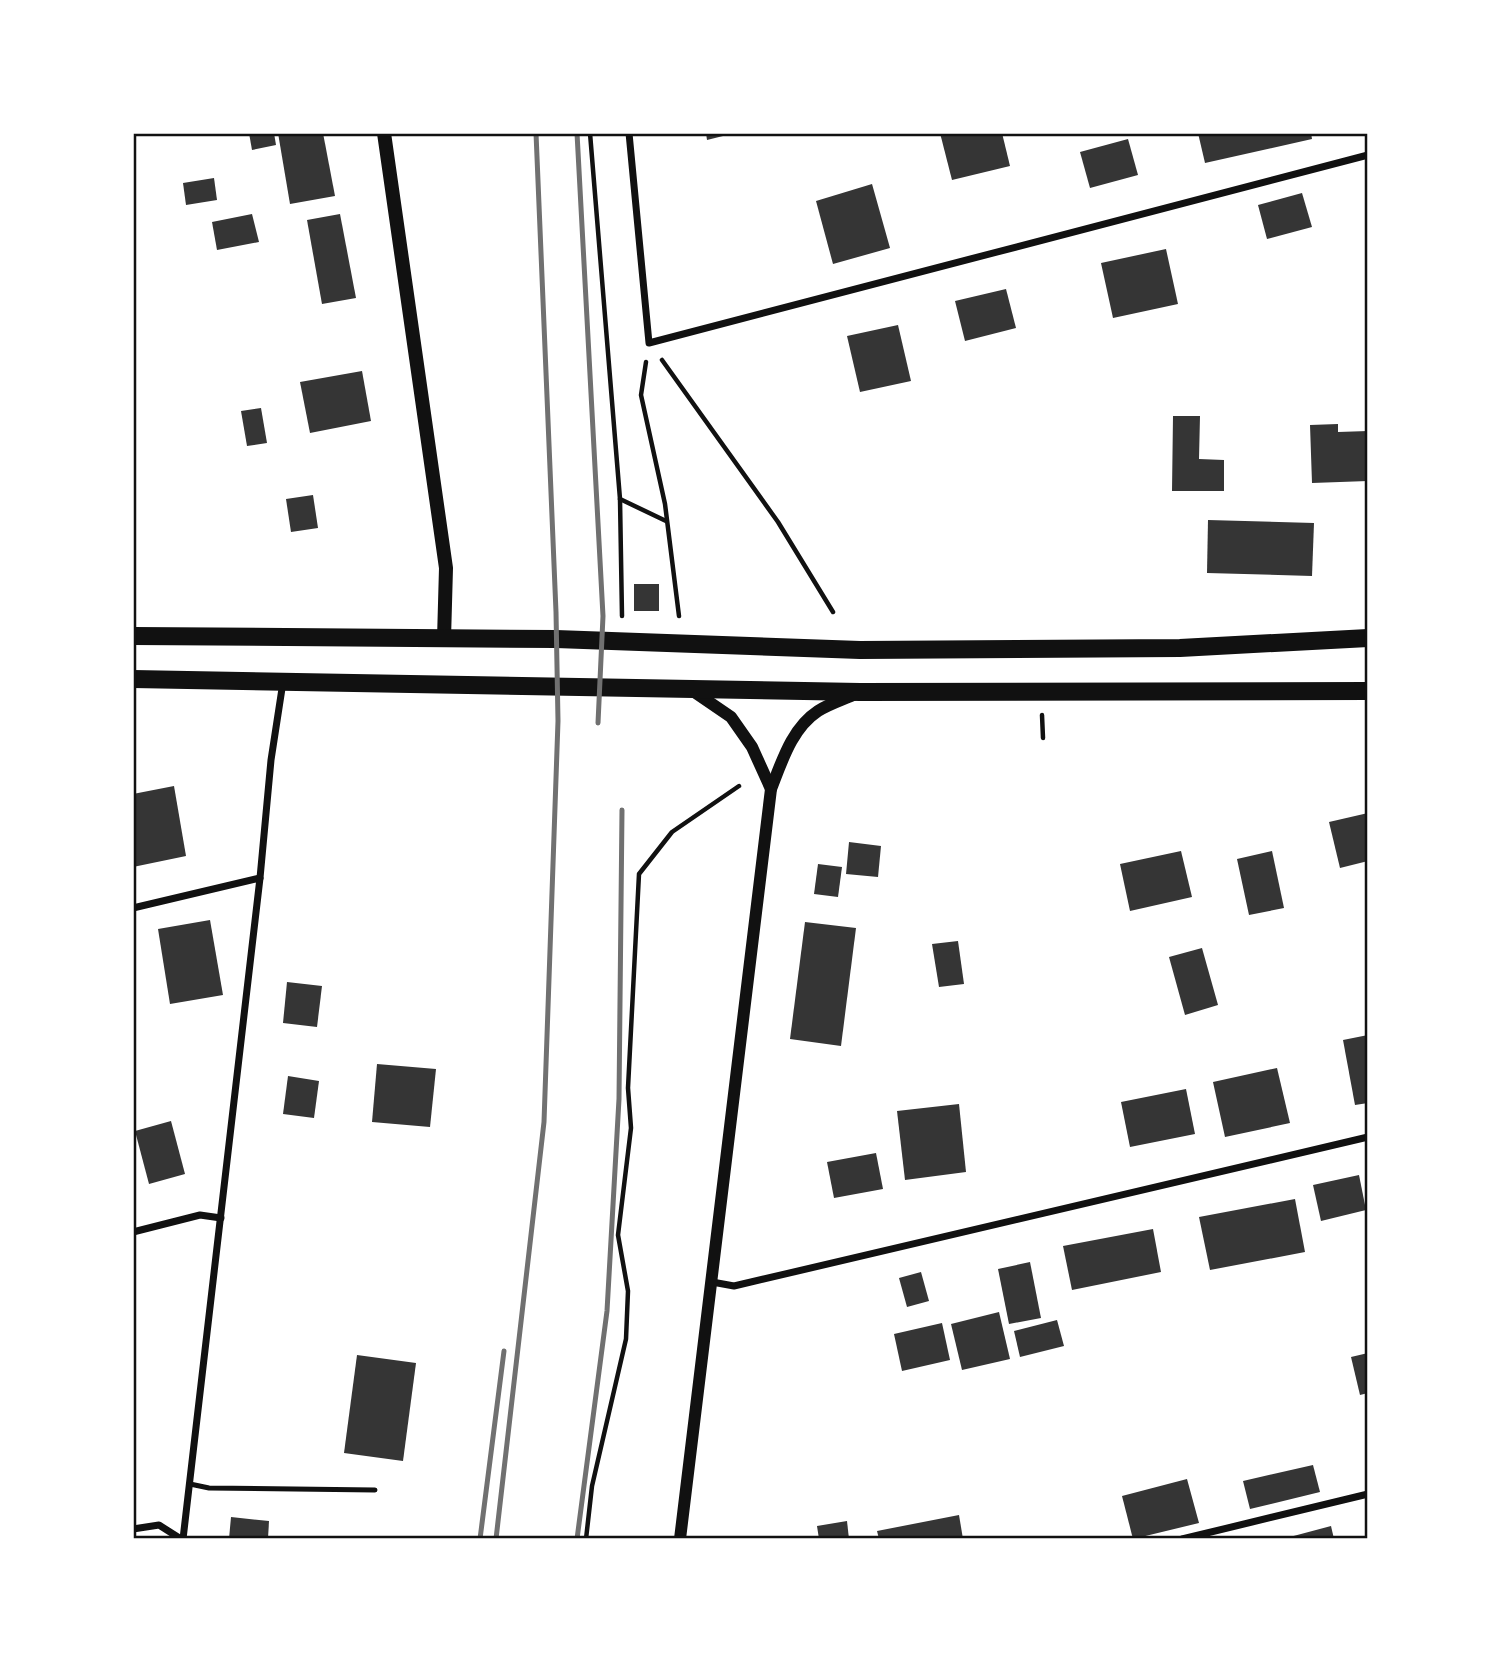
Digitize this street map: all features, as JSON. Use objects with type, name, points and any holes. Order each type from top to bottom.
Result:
[{"type":"main road","points":[[384,133],[446,568],[444,639]]},
{"type":"main road","points":[[133,636],[556,639],[885,650],[1180,648],[1368,638]]},
{"type":"main road","points":[[133,679],[860,692],[1368,691]]},
{"type":"street","points":[[629,133],[649,342],[1368,155]]},
{"type":"street","points":[[133,1529],[159,1525],[182,1539],[260,878],[271,760],[283,682]]},
{"type":"street","points":[[689,688],[731,717],[752,747],[771,789]]},
{"type":"street","points":[[680,1539],[771,789],[782,759],[804,722],[819,710],[860,692]]},
{"type":"street","points":[[133,908],[260,878]]},
{"type":"street","points":[[712,1282],[734,1286],[1368,1137]]},
{"type":"street","points":[[133,1231],[200,1215],[220,1218]]},
{"type":"street","points":[[1182,1539],[1368,1494]]},
{"type":"lane","points":[[190,1484],[209,1488],[375,1490]]},
{"type":"path","points":[[590,133],[620,499],[622,617]]},
{"type":"path","points":[[649,342],[641,395],[665,504],[679,616]]},
{"type":"path","points":[[649,342],[778,522],[832,612]]},
{"type":"path","points":[[620,499],[667,522]]},
{"type":"path","points":[[586,1539],[592,1486],[626,1339],[628,1291],[618,1235],[631,1128],[628,1088],[639,874],[672,832],[739,786]]},
{"type":"building","points":[[249,133],[274,133],[276,145],[252,150]]},
{"type":"building","points":[[278,133],[323,133],[335,196],[290,204]]},
{"type":"building","points":[[706,133],[731,133],[731,134],[707,140]]},
{"type":"building","points":[[940,133],[1002,133],[1010,166],[952,180]]},
{"type":"building","points":[[1198,133],[1311,133],[1312,139],[1205,163]]},
{"type":"building","points":[[1128,139],[1138,175],[1090,188],[1080,152]]},
{"type":"building","points":[[214,178],[217,200],[186,205],[183,183]]},
{"type":"building","points":[[872,184],[890,248],[833,264],[816,201]]},
{"type":"building","points":[[1302,193],[1312,227],[1267,239],[1258,205]]},
{"type":"building","points":[[252,214],[259,242],[217,250],[212,222]]},
{"type":"building","points":[[340,214],[356,298],[322,304],[307,220]]},
{"type":"building","points":[[1166,249],[1178,304],[1113,318],[1101,263]]},
{"type":"building","points":[[1006,289],[1016,328],[965,341],[955,301]]},
{"type":"building","points":[[898,325],[911,381],[860,392],[847,336]]},
{"type":"building","points":[[362,371],[371,421],[310,433],[300,382]]},
{"type":"building","points":[[261,408],[267,443],[247,446],[241,411]]},
{"type":"building","points":[[1173,416],[1200,416],[1199,459],[1224,460],[1224,491],[1172,491]]},
{"type":"building","points":[[1338,424],[1338,432],[1368,431],[1368,481],[1312,483],[1310,425]]},
{"type":"building","points":[[313,495],[318,528],[291,532],[286,499]]},
{"type":"building","points":[[1208,520],[1314,523],[1312,576],[1207,573]]},
{"type":"building","points":[[634,584],[659,584],[659,611],[634,611]]},
{"type":"building","points":[[174,786],[186,856],[133,867],[133,794]]},
{"type":"building","points":[[1368,813],[1368,861],[1340,868],[1329,822]]},
{"type":"building","points":[[849,842],[881,846],[878,877],[846,874]]},
{"type":"building","points":[[1181,851],[1192,897],[1130,911],[1120,864]]},
{"type":"building","points":[[1272,851],[1284,908],[1249,915],[1237,859]]},
{"type":"building","points":[[818,864],[842,867],[838,897],[814,894]]},
{"type":"building","points":[[210,920],[223,995],[170,1004],[158,929]]},
{"type":"building","points":[[805,922],[856,928],[841,1046],[790,1039]]},
{"type":"building","points":[[958,941],[964,984],[939,987],[932,944]]},
{"type":"building","points":[[1202,948],[1218,1005],[1185,1015],[1169,957]]},
{"type":"building","points":[[287,982],[322,986],[317,1027],[283,1023]]},
{"type":"building","points":[[1368,1035],[1368,1103],[1355,1105],[1343,1040]]},
{"type":"building","points":[[377,1064],[436,1069],[430,1127],[372,1122]]},
{"type":"building","points":[[1277,1068],[1290,1123],[1225,1137],[1213,1082]]},
{"type":"building","points":[[288,1076],[319,1081],[314,1118],[283,1114]]},
{"type":"building","points":[[1186,1089],[1195,1134],[1130,1147],[1121,1102]]},
{"type":"building","points":[[959,1104],[966,1172],[905,1180],[897,1111]]},
{"type":"building","points":[[171,1121],[185,1174],[149,1184],[135,1131]]},
{"type":"building","points":[[876,1153],[883,1189],[834,1198],[827,1162]]},
{"type":"building","points":[[1359,1175],[1366,1210],[1321,1221],[1313,1185]]},
{"type":"building","points":[[1295,1199],[1305,1252],[1210,1270],[1199,1217]]},
{"type":"building","points":[[1153,1229],[1161,1272],[1072,1290],[1063,1246]]},
{"type":"building","points":[[1030,1262],[1041,1318],[1009,1324],[998,1269]]},
{"type":"building","points":[[921,1272],[929,1301],[907,1307],[899,1278]]},
{"type":"building","points":[[999,1312],[1010,1359],[962,1370],[951,1324]]},
{"type":"building","points":[[1057,1320],[1064,1346],[1020,1357],[1014,1331]]},
{"type":"building","points":[[942,1323],[950,1360],[902,1371],[894,1334]]},
{"type":"building","points":[[1368,1353],[1368,1393],[1360,1395],[1351,1357]]},
{"type":"building","points":[[357,1355],[416,1363],[403,1461],[344,1453]]},
{"type":"building","points":[[1313,1465],[1320,1492],[1250,1509],[1243,1481]]},
{"type":"building","points":[[1187,1479],[1199,1523],[1133,1539],[1122,1496]]},
{"type":"building","points":[[959,1515],[963,1539],[879,1539],[877,1531]]},
{"type":"building","points":[[231,1517],[269,1521],[268,1539],[229,1539]]},
{"type":"building","points":[[847,1521],[849,1539],[819,1539],[817,1526]]},
{"type":"building","points":[[1331,1526],[1334,1539],[1286,1539],[1286,1538]]},
{"type":"railway","points":[[496,1539],[544,1122],[558,721],[536,133]]},
{"type":"railway","points":[[577,133],[603,616],[598,723]]},
{"type":"railway","points":[[577,1539],[607,1311],[619,1099],[622,810]]},
{"type":"railway","points":[[480,1539],[504,1351]]}]
